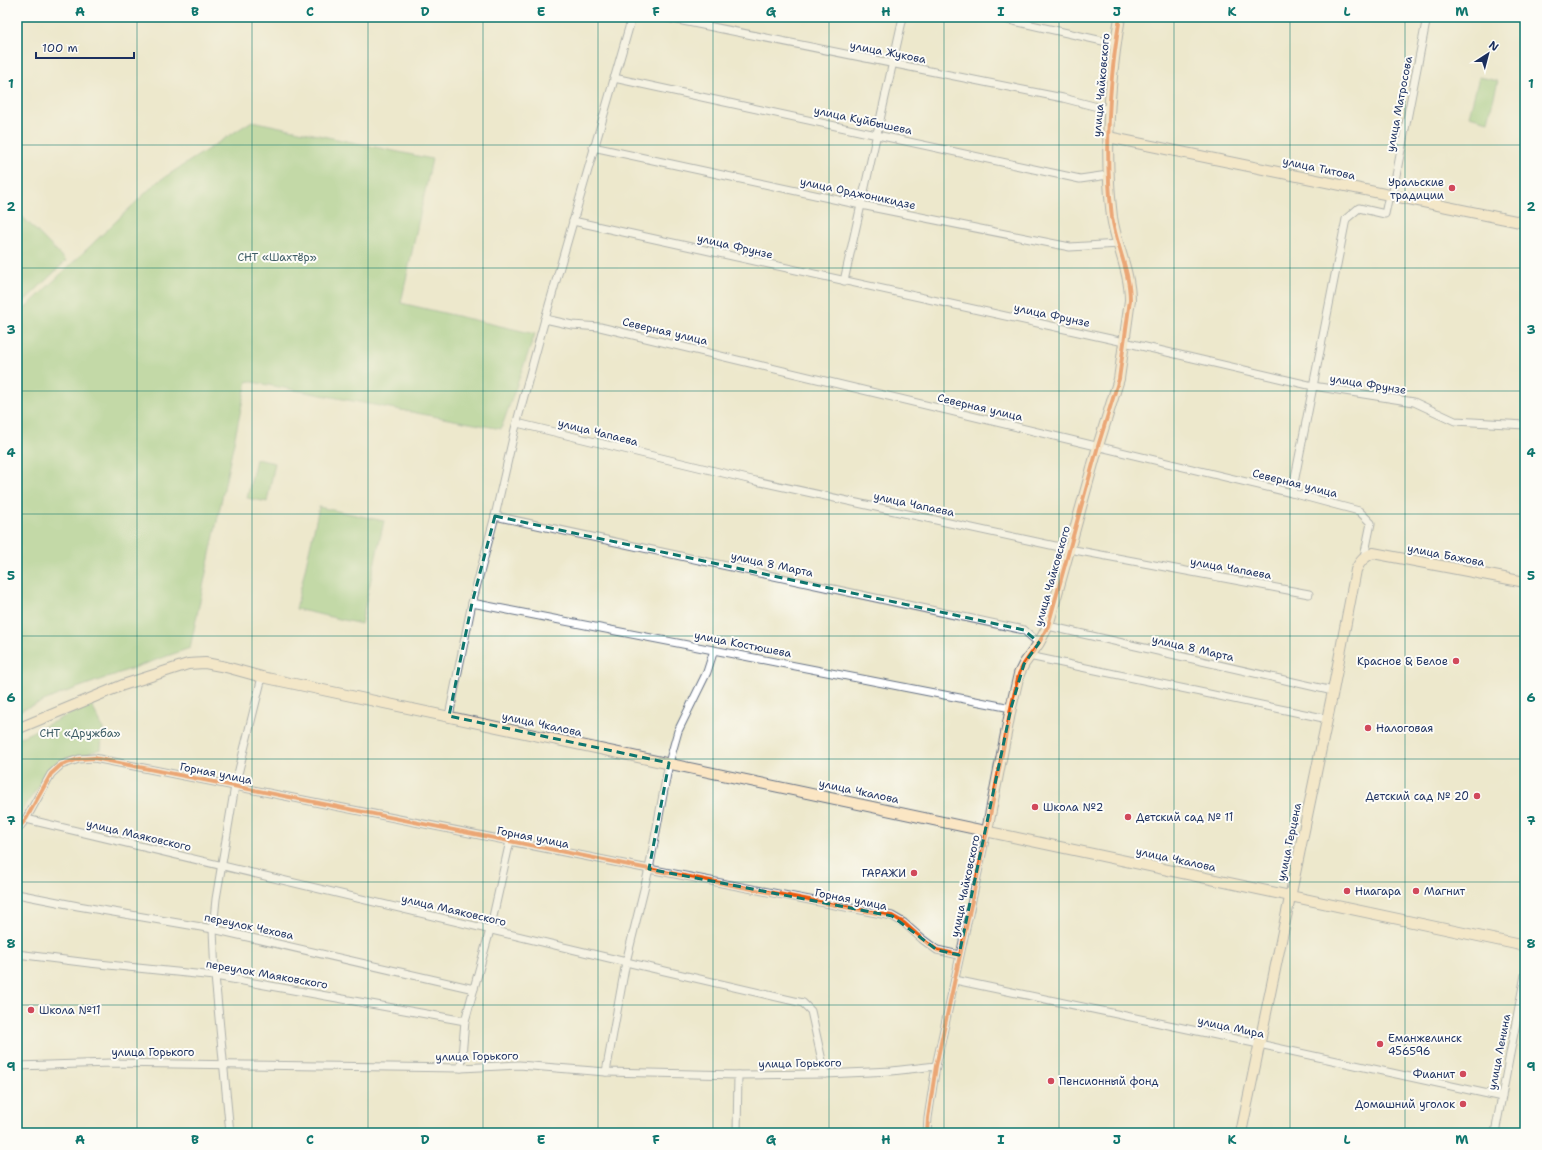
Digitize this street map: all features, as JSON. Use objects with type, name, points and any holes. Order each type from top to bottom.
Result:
[{"type":"street","points":[[449,716],[472,602],[495,516],[517,423],[545,319],[632,17]]},
{"type":"street","name":"улица Жукова","points":[[663,17],[1063,98],[1109,110]]},
{"type":"street","points":[[844,281],[903,17]]},
{"type":"street","points":[[996,17],[1116,44]]},
{"type":"street","name":"улица Чайковского","points":[[927,1133],[936,1066],[987,831],[1019,674],[1048,626],[1098,446],[1119,379],[1130,300],[1130,288],[1112,218],[1108,175],[1108,137],[1109,110],[1120,17]]},
{"type":"street","name":"улица Матросова","points":[[1313,386],[1346,219],[1359,208],[1385,214],[1391,196],[1427,17]]},
{"type":"street","name":"улица Куйбышева","points":[[614,78],[1080,179],[1108,175]]},
{"type":"street","name":"улица Титова","points":[[1108,137],[1525,223]]},
{"type":"street","name":"улица Орджоникидзе","points":[[594,147],[861,205],[1070,247],[1119,244]]},
{"type":"street","name":"улица Фрунзе","points":[[573,221],[1124,342],[1313,386],[1414,402],[1455,421],[1525,425]]},
{"type":"street","name":"Северная улица","points":[[545,319],[572,325],[600,326],[1292,493],[1359,511],[1371,523],[1364,557]]},
{"type":"street","points":[[1292,493],[1313,386]]},
{"type":"street","name":"улица Чапаева","points":[[517,423],[756,482],[1069,549],[1309,594]]},
{"type":"street","name":"улица 8 Марта","points":[[495,516],[1024,630],[1039,643]]},
{"type":"street","name":"улица Бажова","points":[[1364,557],[1373,553],[1525,582]]},
{"type":"street","name":"улица Герцена","points":[[1241,1133],[1328,719],[1356,570],[1364,557]]},
{"type":"street","name":"улица Костюшева","points":[[472,602],[1011,708]]},
{"type":"street","name":"улица 8 Марта","points":[[1048,626],[1333,691]]},
{"type":"street","points":[[606,1072],[626,962],[649,869],[669,763],[678,731],[707,672],[714,650]]},
{"type":"street","points":[[1029,656],[1328,719]]},
{"type":"street","name":"улица Чкалова","points":[[17,729],[123,685],[188,664],[205,663],[262,677],[1525,946]]},
{"type":"street","points":[[230,1133],[215,976],[213,929],[220,866],[235,786],[262,677]]},
{"type":"street","name":"Горная улица","points":[[17,830],[26,819],[51,774],[61,765],[80,759],[94,758],[892,916],[904,922],[922,939],[937,950],[959,955]]},
{"type":"street","name":"улица Маяковского","points":[[26,819],[803,1003],[811,1011],[825,1074]]},
{"type":"street","points":[[461,1068],[465,1021],[490,930],[510,841]]},
{"type":"street","name":"переулок Чехова","points":[[17,894],[213,929],[474,989]]},
{"type":"street","name":"переулок Маяковского","points":[[17,954],[215,976],[465,1021]]},
{"type":"street","name":"улица Ленина","points":[[1495,1133],[1525,976]]},
{"type":"street","name":"улица Мира","points":[[955,980],[1502,1097]]},
{"type":"street","name":"улица Горького","points":[[17,1066],[111,1063],[461,1068],[519,1065],[606,1072],[738,1075],[825,1074],[892,1071],[936,1066]]},
{"type":"street","points":[[737,1133],[738,1075]]},
{"type":"highlighted area","points":[[495,516],[1024,630],[1039,643],[1024,664],[1011,708],[959,955],[937,950],[892,916],[649,869],[669,763],[449,716],[472,603]]},
{"type":"green space","points":[[1479,77],[1498,81],[1488,121],[1469,116]]},
{"type":"green space","name":"СНТ «Шахтёр»","points":[[252,121],[432,159],[401,303],[535,334],[501,429],[247,381],[190,648],[63,693],[17,712],[17,316],[157,182]]},
{"type":"green space","points":[[17,211],[66,261],[17,308]]},
{"type":"green space","points":[[256,459],[275,463],[267,502],[247,498]]},
{"type":"green space","points":[[319,507],[384,521],[361,624],[296,609]]},
{"type":"green space","name":"СНТ «Дружба»","points":[[91,704],[103,728],[101,749],[53,765],[17,818],[17,739]]},
{"type":"cycle path","points":[[927,1133],[936,1066],[987,831],[1019,674],[1048,626],[1098,446],[1119,379],[1130,300],[1128,279],[1116,238],[1112,217],[1108,167],[1108,142],[1113,67],[1120,17]]},
{"type":"cycle path","points":[[17,830],[26,819],[51,774],[61,765],[79,759],[94,758],[892,916],[904,923],[937,950],[959,955]]},
{"type":"place","name":"Уральские традиции","points":[[1452,188]]},
{"type":"place","name":"Красное & Белое","points":[[1456,661]]},
{"type":"place","name":"Налоговая","points":[[1368,728]]},
{"type":"place","name":"Детский сад № 20","points":[[1477,796]]},
{"type":"place","name":"Школа №2","points":[[1035,807]]},
{"type":"place","name":"Детский сад № 11","points":[[1128,817]]},
{"type":"place","name":"ГАРАЖИ","points":[[914,873]]},
{"type":"place","name":"Ниагара","points":[[1347,891]]},
{"type":"place","name":"Магнит","points":[[1416,891]]},
{"type":"place","name":"Школа №11","points":[[31,1010]]},
{"type":"place","name":"Еманжелинск 456596","points":[[1380,1044]]},
{"type":"place","name":"Фианит","points":[[1463,1074]]},
{"type":"place","name":"Пенсионный фонд","points":[[1051,1081]]},
{"type":"place","name":"Домашний уголок","points":[[1463,1104]]}]
